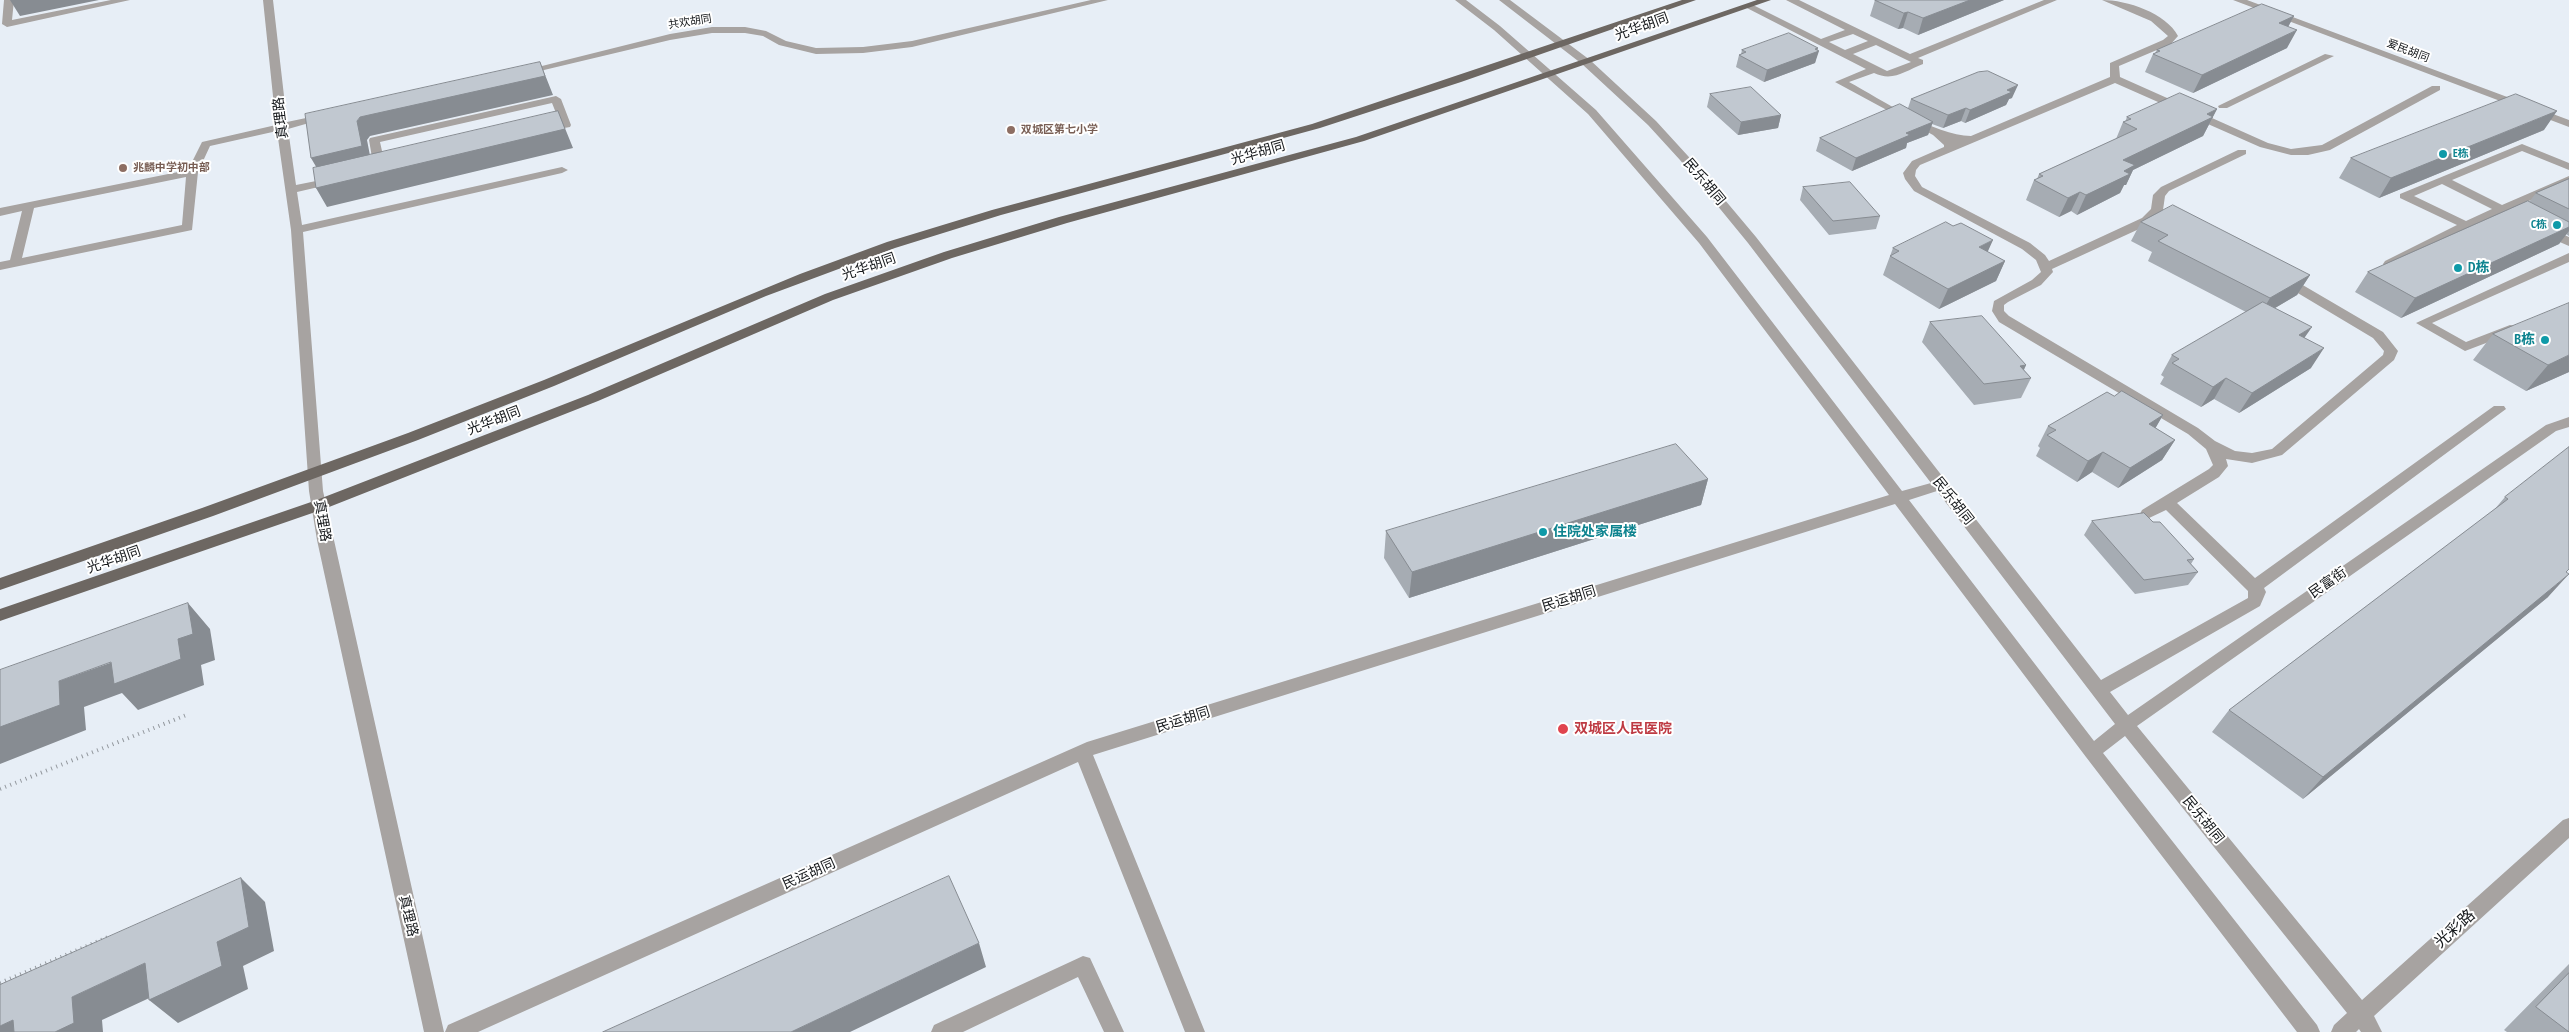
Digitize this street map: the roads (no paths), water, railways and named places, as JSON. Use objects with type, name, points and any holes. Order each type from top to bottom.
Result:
[{"type":"main road","name":"光华胡同","points":[[0,584],[180,523],[401,442],[542,386],[740,303],[888,246],[1005,209],[1184,164],[1317,126],[1531,57],[1691,0]]},
{"type":"main road","name":"光华胡同","points":[[0,616],[319,505],[593,398],[829,296],[939,258],[1063,220],[1360,139],[1766,0]]},
{"type":"street","points":[[9,0],[7,24],[126,0]]},
{"type":"street","name":"真理路","points":[[268,0],[282,128],[297,230],[319,505],[325,540],[434,1032]]},
{"type":"street","name":"共欢胡同","points":[[514,74],[712,30],[745,30],[766,34],[783,43],[816,50],[863,50],[912,44],[1103,0]]},
{"type":"street","points":[[1460,0],[1531,57],[1592,112],[1703,240],[2092,752],[2310,1032]]},
{"type":"street","name":"民乐胡同","points":[[1504,0],[1586,62],[1652,122],[1684,158],[1764,255],[2126,724],[2362,1015],[2372,1032]]},
{"type":"street","points":[[1748,6],[1887,75],[1919,62],[1792,0]]},
{"type":"street","points":[[1911,57],[2052,0]]},
{"type":"street","points":[[2107,0],[2162,23],[2172,31],[2173,36],[2167,42],[2114,66],[2115,79]]},
{"type":"street","name":"爱民胡同","points":[[2238,0],[2569,124]]},
{"type":"street","points":[[1821,42],[1854,30]]},
{"type":"street","points":[[1845,54],[1878,41]]},
{"type":"street","points":[[2167,101],[2200,109],[2223,106],[2329,56]]},
{"type":"street","points":[[1875,69],[1840,82],[1938,133],[1958,139],[1980,137]]},
{"type":"street","points":[[2255,458],[2229,455],[2218,450],[2203,438],[2004,319],[1998,311],[1998,304],[2005,297],[2037,283],[2047,272],[2046,267],[2035,252],[1918,189],[1910,181],[1908,174],[1910,168],[2115,79],[2277,149]]},
{"type":"street","points":[[2046,267],[2161,214],[2159,195],[2165,189],[2242,152],[2259,148],[2308,152],[2326,148],[2436,88]]},
{"type":"street","points":[[380,169],[374,140],[556,99],[566,125],[538,132]]},
{"type":"street","points":[[2223,106],[2216,116],[2227,128],[2243,140],[2245,147],[2242,152]]},
{"type":"street","points":[[0,266],[188,227],[192,172],[206,144],[340,114]]},
{"type":"street","points":[[1938,133],[1950,144],[1948,151]]},
{"type":"street","points":[[2466,225],[2404,196],[2441,179],[2522,147],[2569,168]]},
{"type":"street","points":[[297,230],[562,170]]},
{"type":"street","points":[[0,212],[192,172]]},
{"type":"street","points":[[291,190],[344,178]]},
{"type":"street","points":[[2441,179],[2514,216]]},
{"type":"street","points":[[2375,271],[2466,225],[2569,179]]},
{"type":"street","points":[[15,263],[29,206]]},
{"type":"street","points":[[1981,222],[2046,253],[2058,255],[2080,252]]},
{"type":"street","points":[[2536,227],[2569,242]]},
{"type":"street","points":[[2526,323],[2465,347],[2422,323],[2569,257]]},
{"type":"street","points":[[2148,514],[2214,473],[2277,452],[2389,357],[2391,351],[2378,335],[2273,273]]},
{"type":"street","points":[[2254,587],[2499,409]]},
{"type":"street","name":"民富街","points":[[2092,752],[2126,724],[2551,428],[2569,422]]},
{"type":"street","points":[[2203,438],[2219,457],[2221,466],[2214,473]]},
{"type":"street","name":"民运胡同","points":[[454,1032],[1083,752],[1940,485]]},
{"type":"street","points":[[2100,689],[2243,609],[2254,602],[2258,592],[2168,502]]},
{"type":"street","points":[[1083,752],[1195,1032]]},
{"type":"street","name":"光彩路","points":[[2341,1032],[2569,826]]},
{"type":"street","points":[[940,1032],[1083,965],[1114,1032]]},
{"type":"place","name":"双城区第七小学","points":[[1011,130]]},
{"type":"place","name":"E栋","points":[[2443,154]]},
{"type":"place","name":"兆麟中学初中部","points":[[123,168]]},
{"type":"place","name":"C栋","points":[[2557,225]]},
{"type":"place","name":"D栋","points":[[2458,268]]},
{"type":"place","name":"B栋","points":[[2545,340]]},
{"type":"place","name":"住院处家属楼","points":[[1543,532]]},
{"type":"place","name":"双城区人民医院","points":[[1563,729]]}]
